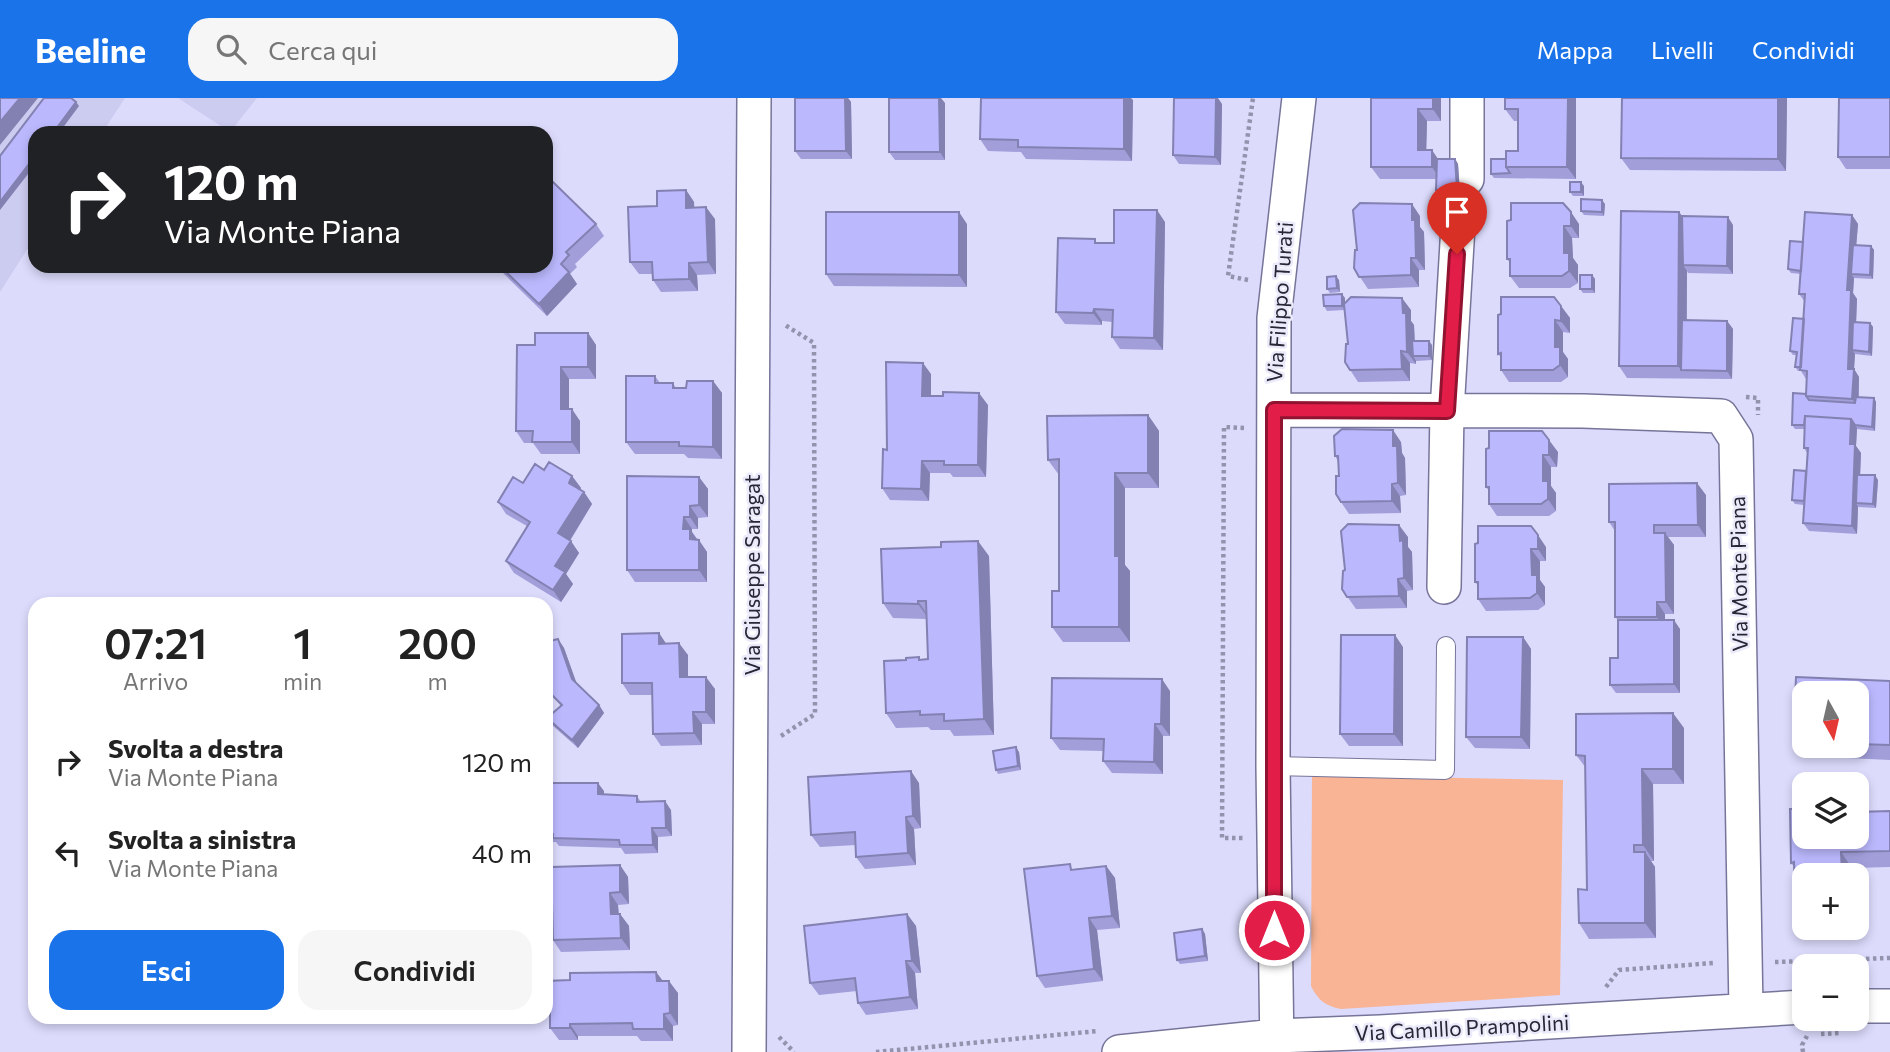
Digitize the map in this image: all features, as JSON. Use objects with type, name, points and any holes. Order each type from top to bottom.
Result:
[{"type":"street","name":"Via Giuseppe Saragat","points":[[754,98],[760,1041]]},
{"type":"street","name":"Via Filippo Turati","points":[[1276,1044],[1273,766],[1260,419],[1299,98]]},
{"type":"street","points":[[1467,98],[1467,179]]},
{"type":"street","points":[[1444,587],[1447,411],[1458,226]]},
{"type":"street","name":"Via Monte Piana","points":[[1260,419],[1447,411],[1583,411],[1721,416],[1736,439],[1746,1010]]},
{"type":"street","points":[[1869,1006],[1890,1006]]},
{"type":"street","name":"Via Camillo Prampolini","points":[[1112,1041],[1276,1044],[1380,1032],[1792,1008]]},
{"type":"lane","points":[[1273,766],[1445,770],[1446,646]]},
{"type":"path","points":[[1249,294],[1250,280],[1228,276],[1253,98]]},
{"type":"path","points":[[770,743],[815,714],[814,343],[782,323]]},
{"type":"path","points":[[1745,397],[1758,398],[1758,425]]},
{"type":"path","points":[[1245,851],[1245,838],[1222,838],[1224,427],[1260,419]]},
{"type":"path","points":[[1869,960],[1890,958]]},
{"type":"path","points":[[1604,990],[1619,970],[1726,962]]},
{"type":"path","points":[[1765,962],[1792,962]]},
{"type":"path","points":[[760,1041],[793,1051]]},
{"type":"path","points":[[876,1052],[1112,1041]]},
{"type":"shaded area","points":[[0,98],[125,98],[107,126],[28,126],[28,248],[0,292]]},
{"type":"shaded area","points":[[178,98],[257,98],[235,126],[221,126]]},
{"type":"shaded area","points":[[1312,775],[1563,780],[1560,995],[1341,1009],[1323,1002],[1311,986]]},
{"type":"building","points":[[0,98],[20,98],[0,122]]},
{"type":"building","points":[[44,98],[71,98],[76,102],[58,126],[28,126],[28,165],[0,202],[0,156]]},
{"type":"building","points":[[795,98],[845,98],[846,151],[795,151]]},
{"type":"building","points":[[889,98],[939,98],[940,152],[889,152]]},
{"type":"building","points":[[981,98],[1124,98],[1124,149],[1018,147],[1018,140],[980,139]]},
{"type":"building","points":[[1174,98],[1216,98],[1215,157],[1173,155]]},
{"type":"building","points":[[1371,98],[1433,98],[1433,109],[1418,109],[1418,150],[1432,150],[1432,167],[1371,167]]},
{"type":"building","points":[[1505,98],[1568,98],[1567,167],[1506,167],[1506,151],[1518,151],[1518,109],[1505,109]]},
{"type":"building","points":[[1622,98],[1778,98],[1778,159],[1621,158]]},
{"type":"building","points":[[1839,98],[1890,98],[1890,157],[1838,157]]},
{"type":"building","points":[[1437,159],[1455,159],[1457,189],[1436,190]]},
{"type":"building","points":[[1491,159],[1506,159],[1506,167],[1510,173],[1491,174]]},
{"type":"building","points":[[553,182],[596,224],[566,252],[569,255],[561,264],[569,272],[539,304],[507,273],[553,273]]},
{"type":"building","points":[[1570,182],[1581,182],[1581,192],[1570,192]]},
{"type":"building","points":[[686,190],[686,208],[706,207],[708,262],[689,263],[689,279],[653,280],[652,262],[630,262],[628,207],[657,206],[657,191]]},
{"type":"building","points":[[1581,199],[1602,200],[1602,212],[1581,211]]},
{"type":"building","points":[[1360,203],[1412,204],[1416,258],[1411,258],[1411,275],[1359,277],[1354,268],[1357,250],[1353,210]]},
{"type":"building","points":[[1511,203],[1563,203],[1571,212],[1571,226],[1564,226],[1564,253],[1569,253],[1569,271],[1562,276],[1510,276],[1507,221],[1511,220]]},
{"type":"building","points":[[1114,210],[1157,210],[1154,338],[1112,337],[1113,310],[1094,309],[1093,313],[1056,312],[1058,238],[1095,239],[1095,243],[1114,243]]},
{"type":"building","points":[[1621,211],[1679,212],[1678,366],[1619,366]]},
{"type":"building","points":[[826,212],[959,212],[959,275],[826,274]]},
{"type":"building","points":[[1805,212],[1852,215],[1847,290],[1851,290],[1848,369],[1854,369],[1852,399],[1806,396],[1807,371],[1800,370],[1805,294],[1799,294]]},
{"type":"building","points":[[1682,216],[1728,217],[1727,266],[1683,265]]},
{"type":"building","points":[[1790,241],[1803,242],[1801,271],[1788,269]]},
{"type":"building","points":[[1853,245],[1871,246],[1870,275],[1851,274]]},
{"type":"building","points":[[1580,275],[1592,275],[1592,289],[1580,289]]},
{"type":"building","points":[[1336,276],[1337,288],[1327,289],[1327,277]]},
{"type":"building","points":[[1342,294],[1342,306],[1324,306],[1323,295]]},
{"type":"building","points":[[1351,297],[1402,298],[1403,313],[1406,313],[1407,352],[1401,351],[1402,369],[1350,370],[1345,362],[1348,344],[1344,304]]},
{"type":"building","points":[[1501,297],[1554,297],[1561,306],[1561,321],[1555,320],[1555,347],[1560,347],[1560,365],[1553,370],[1501,370],[1501,353],[1498,354],[1498,315],[1501,314]]},
{"type":"building","points":[[1793,318],[1804,319],[1801,367],[1795,367],[1797,352],[1790,351]]},
{"type":"building","points":[[1682,320],[1727,321],[1727,371],[1681,370]]},
{"type":"building","points":[[1853,322],[1870,323],[1869,352],[1852,350]]},
{"type":"building","points":[[535,333],[588,333],[588,367],[561,367],[561,409],[572,409],[572,442],[532,442],[533,431],[516,431],[517,345],[535,345]]},
{"type":"building","points":[[1412,341],[1429,341],[1429,356],[1413,356]]},
{"type":"building","points":[[886,362],[923,363],[922,396],[943,396],[943,392],[979,393],[978,465],[944,465],[944,461],[922,461],[921,489],[882,488],[883,449],[887,450]]},
{"type":"building","points":[[626,376],[655,376],[655,383],[673,383],[673,388],[686,388],[687,381],[713,381],[713,447],[679,446],[679,442],[626,442]]},
{"type":"building","points":[[1793,393],[1806,394],[1809,400],[1855,403],[1856,397],[1874,398],[1872,427],[1855,425],[1851,419],[1805,416],[1804,425],[1792,425]]},
{"type":"building","points":[[1148,415],[1148,473],[1115,473],[1115,556],[1119,556],[1119,627],[1052,627],[1052,591],[1059,591],[1059,459],[1048,460],[1047,416]]},
{"type":"building","points":[[1805,416],[1851,419],[1850,444],[1855,444],[1852,526],[1803,523],[1808,448],[1804,448]]},
{"type":"building","points":[[1342,429],[1393,430],[1393,446],[1397,446],[1398,483],[1392,484],[1392,501],[1341,502],[1336,494],[1336,476],[1339,476],[1334,436]]},
{"type":"building","points":[[1489,431],[1542,431],[1549,440],[1549,455],[1543,455],[1543,481],[1548,481],[1548,499],[1541,504],[1489,504],[1486,449],[1489,448]]},
{"type":"building","points":[[549,462],[572,476],[569,483],[584,492],[558,533],[571,541],[555,566],[565,572],[553,590],[506,561],[530,522],[498,502],[513,477],[523,483],[535,464],[544,470]]},
{"type":"building","points":[[1794,470],[1806,471],[1804,501],[1792,500]]},
{"type":"building","points":[[1857,475],[1875,475],[1873,504],[1856,503]]},
{"type":"building","points":[[627,476],[699,477],[699,505],[690,506],[690,517],[684,517],[683,529],[690,529],[690,539],[699,540],[699,570],[627,570]]},
{"type":"building","points":[[1697,483],[1698,525],[1654,525],[1654,533],[1665,533],[1666,602],[1657,602],[1657,617],[1615,617],[1615,522],[1609,522],[1609,484]]},
{"type":"building","points":[[1348,524],[1399,525],[1400,541],[1403,540],[1404,578],[1398,579],[1399,596],[1347,597],[1342,589],[1345,570],[1341,531]]},
{"type":"building","points":[[1478,526],[1531,526],[1538,535],[1538,549],[1531,549],[1532,575],[1537,575],[1537,593],[1530,598],[1478,599],[1475,544],[1478,543]]},
{"type":"building","points":[[978,541],[984,719],[944,721],[944,714],[920,715],[920,711],[886,713],[884,661],[919,657],[919,660],[928,659],[926,601],[918,601],[918,604],[883,603],[881,549],[941,547],[941,542]]},
{"type":"building","points":[[1618,620],[1674,620],[1674,684],[1610,685],[1610,658],[1618,658]]},
{"type":"building","points":[[659,633],[659,644],[679,643],[680,677],[706,677],[706,712],[693,712],[694,733],[653,734],[652,683],[622,683],[622,634]]},
{"type":"building","points":[[1341,635],[1395,635],[1394,734],[1340,734]]},
{"type":"building","points":[[1467,637],[1523,637],[1521,737],[1466,737]]},
{"type":"building","points":[[558,639],[572,679],[599,705],[572,740],[553,723],[553,713],[562,705],[553,696],[553,640]]},
{"type":"building","points":[[1796,677],[1890,681],[1890,745],[1869,744],[1869,681],[1796,681]]},
{"type":"building","points":[[1052,678],[1162,679],[1161,724],[1155,724],[1154,762],[1103,761],[1104,739],[1051,738]]},
{"type":"building","points":[[1673,713],[1673,769],[1642,769],[1643,845],[1634,845],[1634,852],[1645,852],[1645,923],[1579,923],[1578,889],[1587,890],[1585,756],[1576,755],[1576,714]]},
{"type":"building","points":[[1016,747],[1018,766],[996,770],[993,751]]},
{"type":"building","points":[[911,771],[913,816],[906,817],[908,853],[856,857],[855,832],[811,835],[808,777]]},
{"type":"building","points":[[553,783],[598,783],[598,794],[637,796],[637,802],[665,801],[666,828],[652,828],[653,845],[620,845],[619,840],[553,838]]},
{"type":"building","points":[[1790,809],[1792,849],[1869,849],[1869,812],[1890,811],[1890,851],[1841,852],[1841,863],[1791,863]]},
{"type":"building","points":[[1070,864],[1071,870],[1106,866],[1112,916],[1089,918],[1094,969],[1037,976],[1024,869]]},
{"type":"building","points":[[620,865],[620,892],[610,893],[611,914],[620,914],[621,938],[553,940],[553,867]]},
{"type":"building","points":[[907,914],[912,961],[906,961],[910,997],[858,1003],[855,978],[810,983],[804,926]]},
{"type":"building","points":[[1202,929],[1205,956],[1177,960],[1174,933]]},
{"type":"building","points":[[656,972],[657,981],[669,981],[670,1013],[664,1014],[664,1029],[633,1029],[632,1023],[570,1024],[570,1028],[550,1028],[550,1024],[553,1024],[553,981],[570,980],[570,973]]},
{"type":"route","points":[[1274,930],[1274,410],[1447,411],[1457,254]]}]
